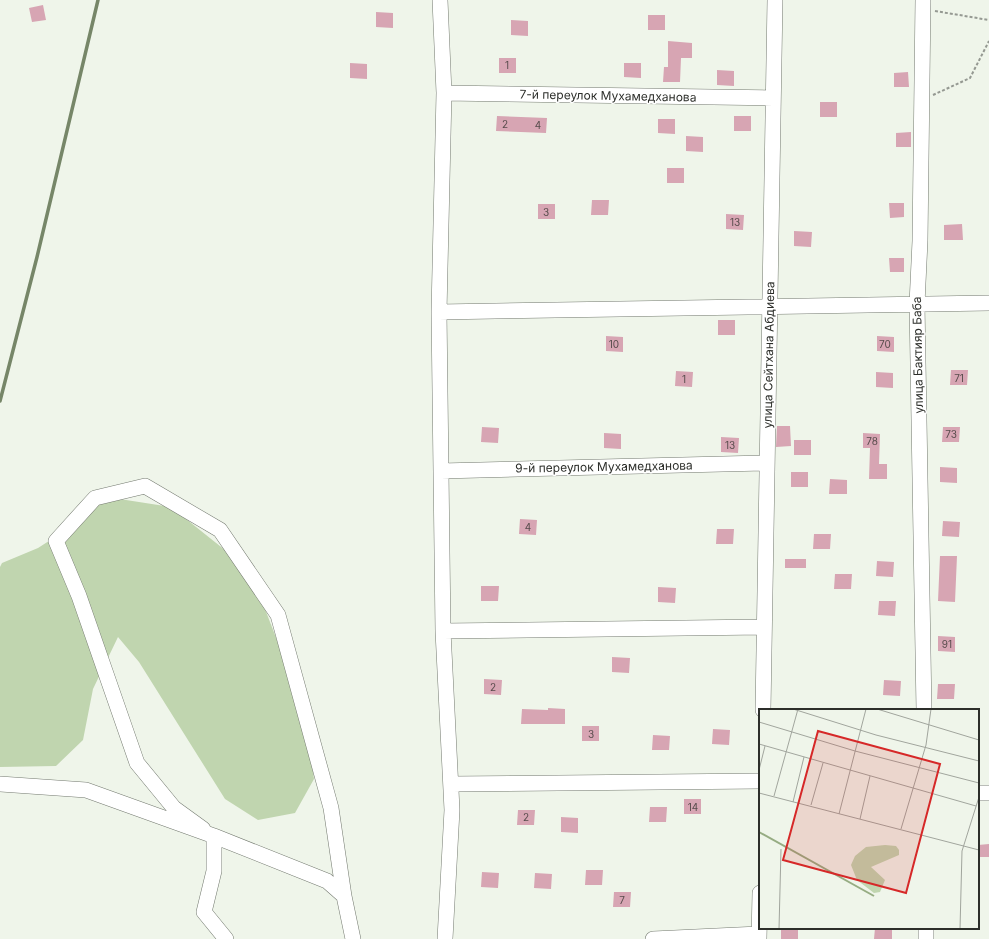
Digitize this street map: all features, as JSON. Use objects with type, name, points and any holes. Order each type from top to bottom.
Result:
[{"type":"street","points":[[440,0],[444,93],[439,312],[443,631],[452,810],[445,939]]},
{"type":"street","name":"улица Сейтхана Абдиева","points":[[763,709],[775,0]]},
{"type":"street","name":"улица Бактияр Баба","points":[[923,4],[920,241],[917,304],[924,709]]},
{"type":"street","name":"7-й переулок Мухамедханова","points":[[444,93],[773,98]]},
{"type":"street","points":[[439,312],[989,303]]},
{"type":"street","name":"9-й переулок Мухамедханова","points":[[441,471],[767,463]]},
{"type":"street","points":[[226,939],[204,912],[214,871],[209,834],[174,808],[137,762],[79,596],[56,541],[94,498],[145,486],[220,530],[278,615],[331,808],[344,896],[353,939]]},
{"type":"street","points":[[443,631],[764,627]]},
{"type":"street","points":[[451,784],[759,781]]},
{"type":"street","points":[[0,784],[86,790],[209,834],[327,881],[344,896]]},
{"type":"street","points":[[653,939],[759,937]]},
{"type":"path","points":[[923,4],[989,20]]},
{"type":"path","points":[[922,101],[970,78],[989,41]]},
{"type":"green space","points":[[94,495],[171,507],[250,570],[280,648],[304,702],[314,779],[295,813],[258,820],[225,799],[139,662],[118,637],[93,689],[83,740],[56,766],[0,767],[0,567],[2,563],[38,548],[52,539]]},
{"type":"building","points":[[43,5],[46,20],[32,22],[29,8]]},
{"type":"building","points":[[376,12],[393,13],[393,28],[376,27]]},
{"type":"building","points":[[648,15],[665,15],[665,30],[648,30]]},
{"type":"building","points":[[511,20],[528,21],[528,36],[511,35]]},
{"type":"building","points":[[668,41],[692,43],[692,58],[681,58],[680,82],[663,82],[664,67],[668,67]]},
{"type":"building","points":[[499,58],[516,58],[516,73],[499,73]]},
{"type":"building","points":[[350,63],[367,64],[367,79],[350,78]]},
{"type":"building","points":[[624,63],[641,63],[641,78],[624,77]]},
{"type":"building","points":[[717,70],[734,71],[734,86],[717,85]]},
{"type":"building","points":[[908,72],[909,87],[894,87],[894,73]]},
{"type":"building","points":[[820,102],[837,102],[837,117],[820,117]]},
{"type":"building","points":[[497,116],[547,118],[546,133],[496,131]]},
{"type":"building","points":[[734,116],[751,116],[751,131],[734,131]]},
{"type":"building","points":[[658,119],[675,119],[675,134],[658,133]]},
{"type":"building","points":[[911,132],[911,147],[896,147],[896,133]]},
{"type":"building","points":[[686,136],[703,137],[703,152],[686,151]]},
{"type":"building","points":[[667,168],[684,168],[684,183],[667,183]]},
{"type":"building","points":[[592,200],[609,200],[608,215],[591,215]]},
{"type":"building","points":[[889,203],[904,203],[904,217],[890,218]]},
{"type":"building","points":[[538,204],[555,204],[555,219],[538,219]]},
{"type":"building","points":[[726,214],[744,215],[743,230],[726,229]]},
{"type":"building","points":[[962,224],[963,240],[944,240],[944,225]]},
{"type":"building","points":[[794,231],[812,232],[811,247],[794,246]]},
{"type":"building","points":[[889,258],[904,258],[904,272],[890,272]]},
{"type":"building","points":[[718,320],[735,320],[735,335],[718,335]]},
{"type":"building","points":[[606,336],[623,337],[623,352],[606,351]]},
{"type":"building","points":[[877,336],[894,337],[894,352],[877,351]]},
{"type":"building","points":[[951,370],[968,370],[967,385],[950,385]]},
{"type":"building","points":[[676,371],[693,372],[692,387],[675,386]]},
{"type":"building","points":[[876,372],[893,373],[893,388],[876,387]]},
{"type":"building","points":[[777,426],[790,426],[791,446],[776,447]]},
{"type":"building","points":[[482,427],[499,428],[498,443],[481,442]]},
{"type":"building","points":[[943,427],[960,427],[959,442],[942,442]]},
{"type":"building","points":[[604,433],[621,434],[621,449],[604,448]]},
{"type":"building","points":[[863,433],[880,434],[879,464],[887,464],[887,479],[869,479],[870,448],[863,448]]},
{"type":"building","points":[[721,437],[739,438],[738,453],[721,452]]},
{"type":"building","points":[[794,440],[811,440],[811,455],[794,455]]},
{"type":"building","points":[[940,467],[957,468],[957,483],[940,482]]},
{"type":"building","points":[[791,472],[808,472],[808,487],[791,487]]},
{"type":"building","points":[[830,479],[847,480],[847,494],[829,494]]},
{"type":"building","points":[[520,519],[537,520],[536,535],[519,534]]},
{"type":"building","points":[[943,521],[960,522],[959,537],[942,536]]},
{"type":"building","points":[[717,529],[734,529],[733,544],[716,544]]},
{"type":"building","points":[[814,534],[831,534],[830,549],[813,549]]},
{"type":"building","points":[[940,556],[957,556],[955,602],[938,601]]},
{"type":"building","points":[[785,559],[806,559],[806,568],[785,568]]},
{"type":"building","points":[[877,561],[894,562],[893,577],[876,576]]},
{"type":"building","points":[[835,574],[852,574],[851,589],[834,589]]},
{"type":"building","points":[[481,586],[499,586],[498,601],[481,601]]},
{"type":"building","points":[[658,587],[676,588],[675,603],[658,602]]},
{"type":"building","points":[[879,601],[896,601],[895,616],[878,615]]},
{"type":"building","points":[[938,636],[955,637],[955,652],[938,651]]},
{"type":"building","points":[[612,657],[630,658],[629,673],[612,672]]},
{"type":"building","points":[[484,679],[502,680],[501,695],[484,694]]},
{"type":"building","points":[[884,680],[901,681],[900,696],[883,695]]},
{"type":"building","points":[[938,684],[955,684],[954,699],[937,699]]},
{"type":"building","points":[[548,708],[565,709],[565,724],[521,724],[522,709],[548,710]]},
{"type":"building","points":[[582,726],[599,726],[599,741],[582,741]]},
{"type":"building","points":[[713,729],[730,730],[729,745],[712,744]]},
{"type":"building","points":[[653,735],[670,736],[669,750],[652,750]]},
{"type":"building","points":[[684,799],[701,799],[701,814],[684,814]]},
{"type":"building","points":[[650,807],[667,807],[666,822],[649,822]]},
{"type":"building","points":[[518,810],[535,810],[534,825],[517,825]]},
{"type":"building","points":[[561,817],[578,818],[578,833],[561,832]]},
{"type":"building","points":[[989,844],[989,857],[979,857],[979,845]]},
{"type":"building","points":[[586,870],[603,870],[602,885],[585,885]]},
{"type":"building","points":[[482,872],[499,873],[498,888],[481,887]]},
{"type":"building","points":[[535,873],[552,874],[551,889],[534,888]]},
{"type":"building","points":[[614,892],[631,892],[630,907],[613,907]]},
{"type":"building","points":[[781,929],[798,929],[798,939],[781,939]]},
{"type":"building","points":[[875,929],[892,929],[892,939],[874,939]]},
{"type":"waterway","points":[[0,401],[37,257],[98,0]]}]
